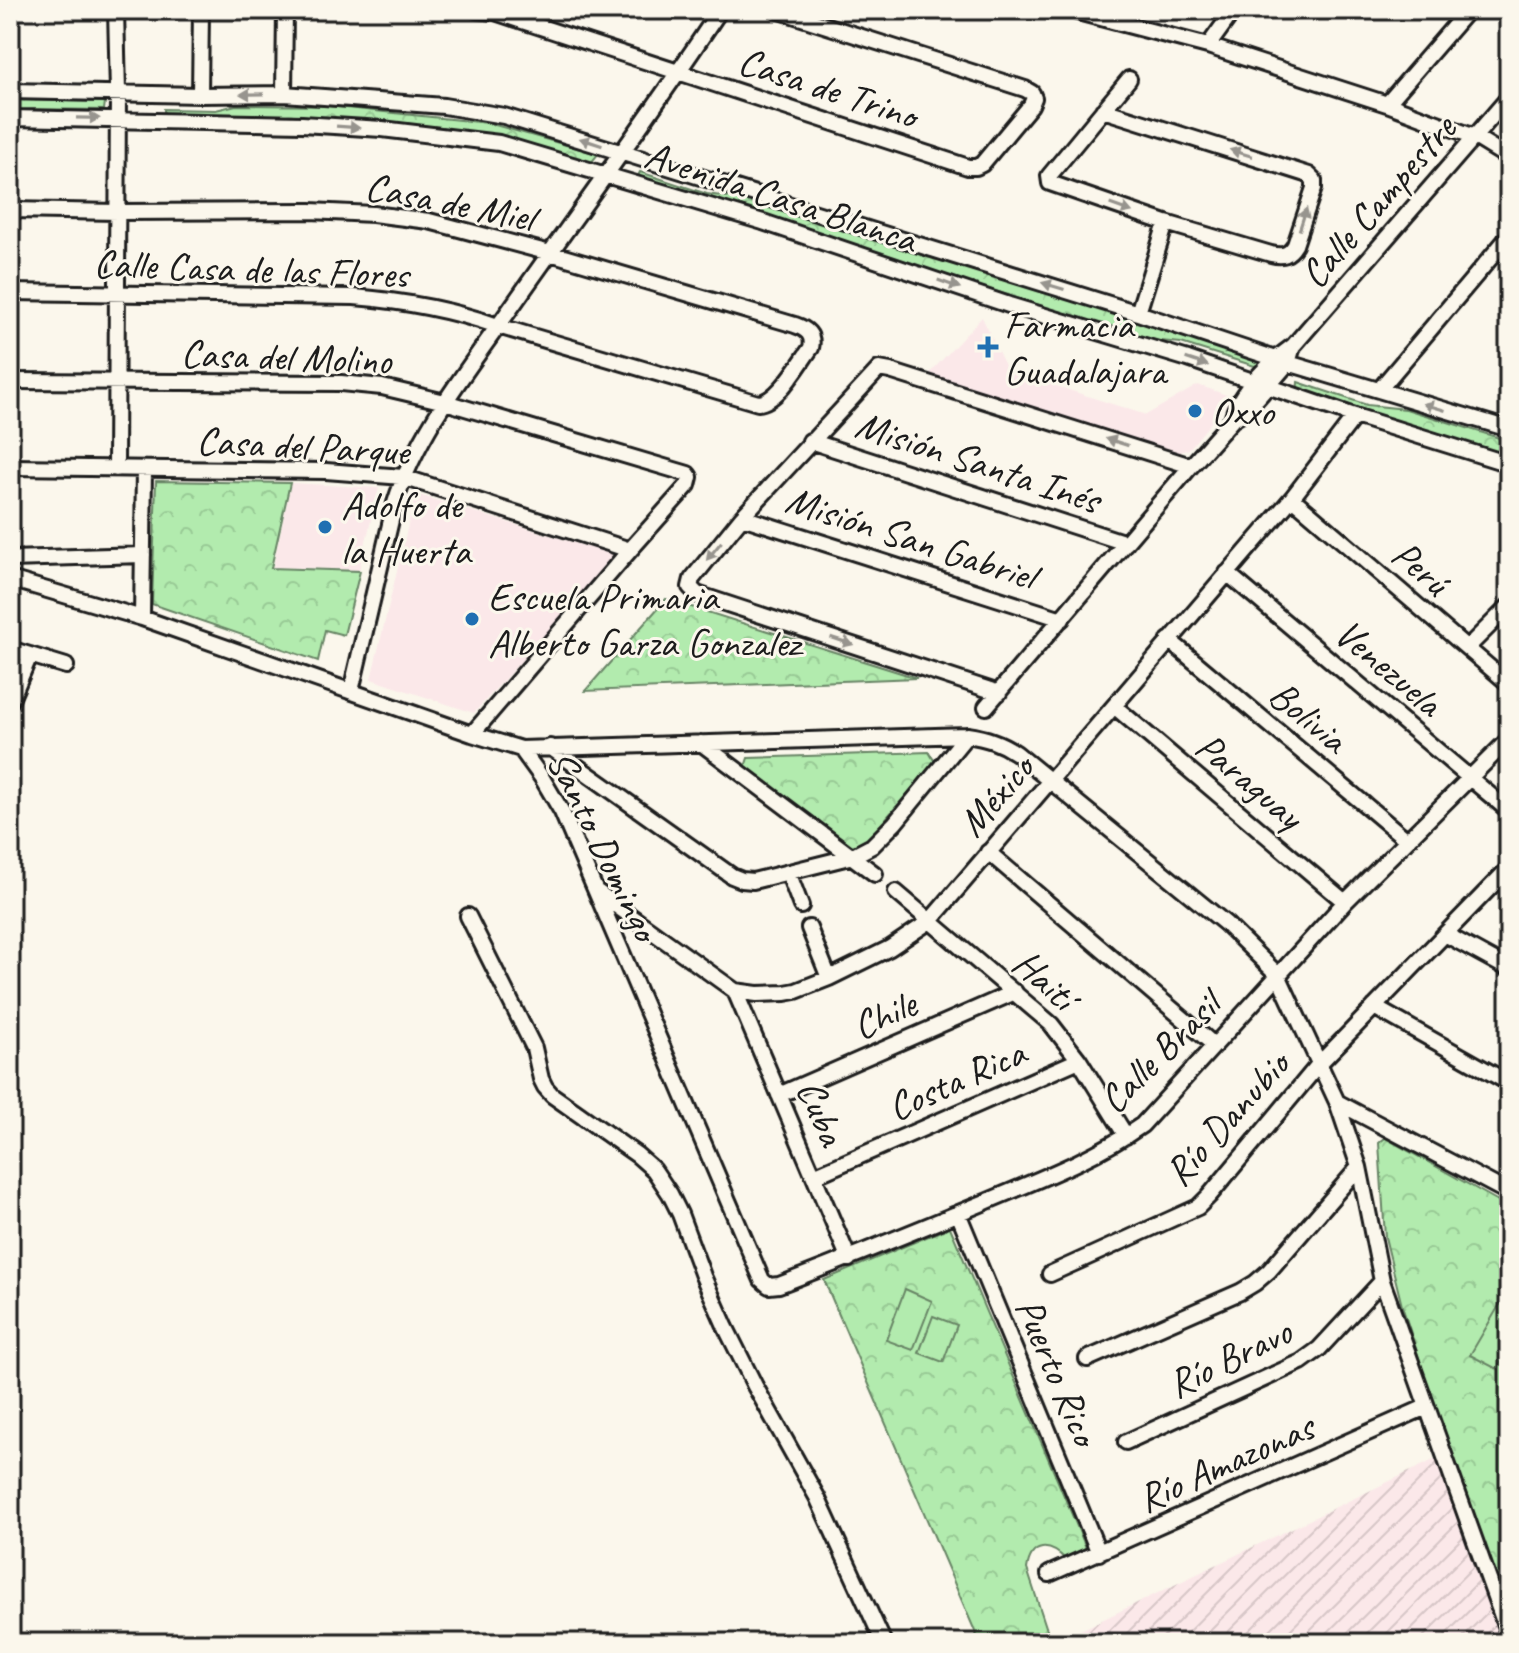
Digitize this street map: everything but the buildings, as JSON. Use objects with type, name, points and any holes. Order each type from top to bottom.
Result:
[{"type":"street","points":[[116,10],[116,469]]},
{"type":"street","points":[[200,95],[201,10]]},
{"type":"street","points":[[284,94],[285,10]]},
{"type":"street","name":"Casa de Trino","points":[[476,10],[495,11],[961,165],[976,167],[982,164],[1027,112],[1034,98],[1025,89],[777,10]]},
{"type":"street","points":[[351,691],[403,477],[445,402],[720,10]]},
{"type":"street","points":[[1070,10],[1208,46],[1387,104],[1475,137],[1509,158]]},
{"type":"street","points":[[1208,46],[1234,10]]},
{"type":"street","points":[[1387,104],[1468,10]]},
{"type":"street","points":[[1103,110],[1309,175],[1314,180],[1314,188],[1295,245],[1286,255],[1271,254],[1166,223],[1048,181],[1049,176],[1103,110],[1129,79]]},
{"type":"street","name":"Avenida Casa Blanca","points":[[10,91],[284,94],[444,106],[526,121],[1282,361],[1509,429]]},
{"type":"street","name":"Calle Campestre","points":[[986,707],[1232,420],[1236,406],[1262,384],[1509,97]]},
{"type":"street","name":"Avenida Casa Blanca","points":[[10,118],[302,124],[382,129],[499,143],[763,222],[1009,305],[1509,464]]},
{"type":"street","name":"Casa de Miel","points":[[10,210],[310,211],[429,221],[550,253],[804,328],[813,340],[811,348],[774,396],[764,403]]},
{"type":"street","points":[[1138,313],[1166,223]]},
{"type":"street","points":[[1379,390],[1509,236]]},
{"type":"street","name":"Calle Casa de las Flores","points":[[10,292],[370,298],[470,316],[752,402],[764,403]]},
{"type":"street","points":[[999,693],[703,596],[692,591],[692,579],[742,517],[879,369],[1191,466]]},
{"type":"street","name":"Casa del Molino","points":[[10,381],[341,383],[382,387],[445,402],[684,471],[690,477],[688,485],[630,550]]},
{"type":"street","name":"México","points":[[735,991],[757,994],[796,991],[883,952],[930,921],[1292,498],[1355,416]]},
{"type":"street","name":"Misión Santa Inés","points":[[810,441],[1126,543]]},
{"type":"street","name":"Casa del Parque","points":[[10,467],[326,471],[403,477],[630,550]]},
{"type":"street","points":[[142,618],[144,469]]},
{"type":"street","name":"Perú","points":[[1292,498],[1509,684]]},
{"type":"street","name":"Misión San Gabriel","points":[[742,517],[1062,619]]},
{"type":"street","points":[[472,734],[630,550]]},
{"type":"street","points":[[10,559],[143,555]]},
{"type":"street","name":"Venezuela","points":[[1227,573],[1509,811]]},
{"type":"street","name":"Santo Domingo","points":[[10,579],[142,618],[521,749],[562,812],[762,1280],[769,1286]]},
{"type":"street","points":[[1467,648],[1509,606]]},
{"type":"street","name":"Bolivia","points":[[1169,640],[1407,840]]},
{"type":"street","points":[[10,649],[66,666]]},
{"type":"street","points":[[10,702],[30,655]]},
{"type":"street","name":"Paraguay","points":[[1114,706],[1345,902]]},
{"type":"street","points":[[550,747],[732,876],[753,881],[853,856],[872,846],[967,735]]},
{"type":"street","points":[[521,749],[967,735],[989,739],[1016,753],[1226,924],[1278,975],[1337,1102],[1359,1167],[1382,1281],[1509,1636]]},
{"type":"street","name":"Calle Brasil","points":[[769,1286],[849,1259],[1094,1153],[1126,1136],[1149,1118],[1345,902],[1509,739]]},
{"type":"street","points":[[701,743],[875,874]]},
{"type":"street","points":[[988,852],[1214,1045]]},
{"type":"street","name":"Río Danubio","points":[[1050,1274],[1198,1207],[1319,1064],[1509,868]]},
{"type":"street","points":[[788,872],[801,906]]},
{"type":"street","points":[[596,890],[735,991]]},
{"type":"street","name":"Haití","points":[[896,892],[1051,1024],[1079,1060],[1126,1136]]},
{"type":"street","points":[[468,916],[534,1048],[545,1087],[637,1155],[654,1170],[670,1194],[726,1328],[817,1497],[884,1643]]},
{"type":"street","points":[[809,928],[829,978]]},
{"type":"street","points":[[1445,934],[1509,969]]},
{"type":"street","name":"Cuba","points":[[735,991],[849,1259]]},
{"type":"street","name":"Chile","points":[[779,1095],[1015,992]]},
{"type":"street","points":[[1374,1007],[1509,1083]]},
{"type":"street","name":"Costa Rica","points":[[814,1176],[1079,1060]]},
{"type":"street","points":[[1337,1102],[1509,1193]]},
{"type":"street","points":[[1087,1359],[1255,1283],[1269,1271],[1359,1167]]},
{"type":"street","name":"Puerto Rico","points":[[958,1213],[1099,1553]]},
{"type":"street","name":"Río Bravo","points":[[1126,1442],[1301,1362],[1319,1349],[1382,1281]]},
{"type":"street","name":"Río Amazonas","points":[[1049,1574],[1426,1407]]},
{"type":"shaded area","points":[[982,317],[1007,370],[1146,415],[1198,385],[1232,397],[1189,449],[1177,453],[929,374]]},
{"type":"shaded area","name":"Adolfo de la Huerta","points":[[291,483],[379,488],[359,570],[273,567]]},
{"type":"shaded area","name":"Escuela Primaria Alberto Garza Gonzalez","points":[[415,496],[614,555],[614,559],[474,713],[371,679]]},
{"type":"shaded area","points":[[1446,1454],[1507,1643],[1054,1643]]},
{"type":"green space","points":[[10,100],[105,102],[104,110],[10,111]]},
{"type":"green space","points":[[236,105],[328,106],[488,123],[598,154],[590,164],[497,138],[164,115],[164,109],[216,110]]},
{"type":"green space","points":[[640,172],[707,194],[749,200],[1263,361],[1261,368],[1181,343],[1150,340],[637,178]]},
{"type":"green space","points":[[1298,382],[1367,405],[1406,409],[1509,441],[1509,460],[1297,395]]},
{"type":"green space","points":[[156,481],[290,483],[271,568],[360,571],[344,635],[325,630],[318,661],[152,604]]},
{"type":"green space","points":[[666,599],[917,678],[585,691]]},
{"type":"green space","points":[[929,752],[935,762],[863,845],[850,847],[744,770],[748,758]]},
{"type":"green space","points":[[1385,1138],[1509,1207],[1509,1573],[1492,1581],[1402,1306],[1385,1237],[1379,1143]]},
{"type":"green space","points":[[950,1227],[1087,1550],[1066,1560],[1054,1550],[1042,1548],[1029,1560],[1027,1569],[1048,1633],[1026,1643],[980,1643],[824,1280]]},
{"type":"green space","points":[[905,1289],[932,1301],[913,1350],[886,1340]]},
{"type":"green space","points":[[1500,1304],[1509,1309],[1509,1348],[1497,1369],[1470,1355]]},
{"type":"green space","points":[[933,1316],[957,1325],[943,1362],[919,1353]]},
{"type":"place","name":"Farmacia Guadalajara","points":[[988,347]]},
{"type":"place","name":"Oxxo","points":[[1195,411]]},
{"type":"place","name":"Adolfo de la Huerta","points":[[325,527]]},
{"type":"place","name":"Escuela Primaria Alberto Garza Gonzalez","points":[[472,619]]}]
